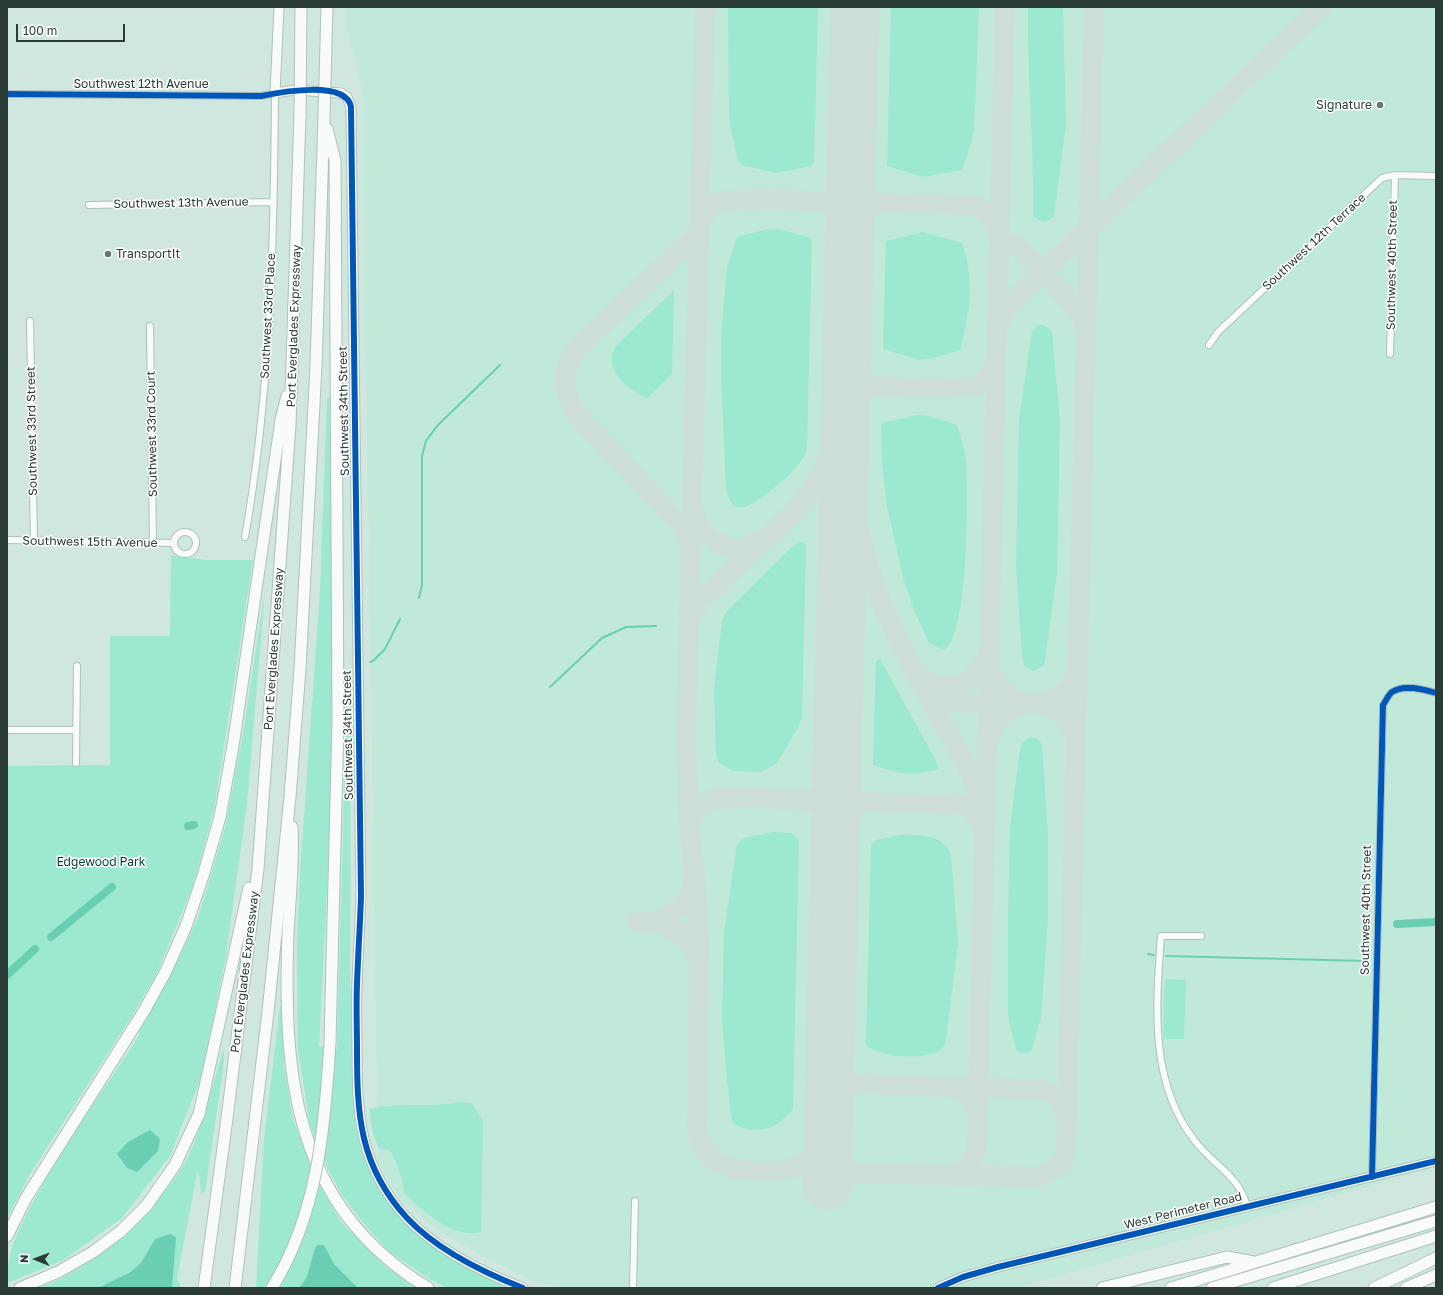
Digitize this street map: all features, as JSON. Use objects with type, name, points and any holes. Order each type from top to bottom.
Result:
[{"type":"highway","name":"Port Everglades Expressway","points":[[204,1288],[258,869],[293,370],[300,115],[301,7]]},
{"type":"highway","name":"Port Everglades Expressway","points":[[235,1288],[256,1123],[290,797],[304,617],[313,445],[327,7]]},
{"type":"highway","points":[[272,1288],[296,1240],[310,1199],[317,1171],[325,1113],[330,1042],[338,721],[337,424],[335,160],[324,116]]},
{"type":"highway","points":[[7,1236],[26,1198],[144,1011],[166,970],[186,926],[204,876],[220,817],[233,746],[281,420],[293,370]]},
{"type":"highway","points":[[290,797],[294,853],[288,932],[288,1027],[292,1072],[300,1120],[318,1170],[351,1221],[387,1259],[428,1288]]},
{"type":"highway","points":[[20,1288],[58,1272],[93,1252],[121,1231],[148,1205],[175,1165],[199,1114],[248,891],[258,869]]},
{"type":"highway","points":[[1171,1288],[1436,1207]]},
{"type":"highway","points":[[1212,1288],[1436,1221]]},
{"type":"highway","points":[[1273,1288],[1436,1236]]},
{"type":"highway","points":[[1292,1288],[1436,1242]]},
{"type":"highway","points":[[1102,1288],[1227,1257],[1256,1263]]},
{"type":"highway","points":[[1374,1288],[1436,1258]]},
{"type":"highway","points":[[1406,1288],[1436,1275]]},
{"type":"street","points":[[275,93],[279,7]]},
{"type":"street","name":"Southwest 34th Street","points":[[275,93],[295,90],[341,93],[349,100],[351,116],[361,896],[357,986],[358,1113],[363,1139],[373,1167],[382,1184],[401,1211],[416,1227],[435,1242],[472,1264],[523,1288]]},
{"type":"street","name":"Southwest 12th Avenue","points":[[7,94],[261,96],[275,93]]},
{"type":"street","name":"Southwest 33rd Place","points":[[245,537],[254,489],[261,424],[271,272],[275,93]]},
{"type":"street","name":"Southwest 12th Terrace","points":[[1209,345],[1218,332],[1382,178],[1394,175],[1436,176]]},
{"type":"street","name":"Southwest 40th Street","points":[[1390,354],[1394,175]]},
{"type":"street","name":"Southwest 13th Avenue","points":[[89,205],[273,202]]},
{"type":"street","name":"Southwest 33rd Street","points":[[30,321],[34,541]]},
{"type":"street","name":"Southwest 33rd Court","points":[[150,326],[153,542]]},
{"type":"street","name":"Southwest 15th Avenue","points":[[7,540],[174,543]]},
{"type":"street","points":[[76,763],[77,666]]},
{"type":"street","name":"Southwest 40th Street","points":[[1372,1176],[1383,705],[1391,693],[1401,688],[1426,690],[1436,693]]},
{"type":"street","points":[[7,730],[76,730]]},
{"type":"street","points":[[1201,936],[1161,936],[1158,1035],[1166,1082],[1177,1112],[1191,1136],[1214,1163],[1239,1185],[1246,1207]]},
{"type":"street","name":"West Perimeter Road","points":[[938,1288],[963,1277],[992,1268],[1436,1161]]},
{"type":"street","points":[[633,1288],[635,1201]]},
{"type":"shaded area","points":[[346,7],[1436,7],[1436,1167],[1016,1288],[562,1288],[534,1281],[482,1256],[436,1229],[400,1199],[378,1162],[366,354],[363,354],[363,91],[346,25]]},
{"type":"shaded area","points":[[150,1130],[160,1139],[158,1151],[137,1172],[127,1168],[117,1154],[128,1142]]},
{"type":"shaded area","points":[[170,1234],[176,1237],[172,1288],[98,1288],[129,1273],[141,1263],[155,1239]]},
{"type":"shaded area","points":[[317,1245],[324,1245],[334,1264],[358,1288],[299,1288],[307,1277]]},
{"type":"green space","points":[[728,7],[818,7],[814,163],[811,166],[775,173],[742,165],[737,158],[729,120]]},
{"type":"green space","points":[[891,7],[979,7],[974,130],[962,170],[923,177],[887,166]]},
{"type":"green space","points":[[1028,7],[1063,7],[1066,124],[1054,216],[1046,221],[1038,220],[1033,215],[1028,59]]},
{"type":"green space","points":[[768,229],[781,230],[809,237],[812,242],[807,447],[805,455],[800,463],[775,488],[750,505],[738,507],[733,505],[726,488],[721,375],[721,336],[727,268],[737,237]]},
{"type":"green space","points":[[923,232],[962,243],[969,270],[970,296],[960,350],[930,359],[919,360],[883,349],[886,241]]},
{"type":"green space","points":[[674,290],[672,374],[647,398],[632,390],[619,378],[612,364],[612,356],[615,347]]},
{"type":"green space","points":[[1038,325],[1043,325],[1052,331],[1060,422],[1057,573],[1045,661],[1042,667],[1033,671],[1024,666],[1022,655],[1016,568],[1019,419],[1032,331]]},
{"type":"green space","points":[[327,398],[331,398],[333,610],[330,833],[319,1046],[337,1050],[347,686],[350,684],[350,973],[355,1122],[364,1157],[385,1196],[463,1264],[499,1283],[512,1288],[448,1288],[431,1280],[390,1252],[364,1224],[342,1195],[328,1169],[310,1125],[298,1049],[297,944],[300,873],[320,592]]},
{"type":"green space","points":[[917,415],[929,416],[957,425],[964,448],[966,461],[967,501],[965,563],[962,594],[958,621],[952,641],[943,650],[929,643],[914,610],[903,578],[887,506],[882,463],[881,423]]},
{"type":"green space","points":[[799,542],[803,542],[806,546],[802,717],[798,728],[776,764],[761,772],[733,771],[719,763],[716,754],[714,689],[722,620],[727,611],[794,545]]},
{"type":"green space","name":"Edgewood Park","points":[[171,555],[206,560],[253,560],[214,810],[193,886],[157,973],[135,1011],[30,1174],[7,1218],[7,766],[110,765],[110,636],[170,636]]},
{"type":"green space","points":[[265,591],[247,804],[226,955],[202,1075],[170,1156],[122,1218],[63,1260],[7,1283],[9,1258],[12,1248],[37,1195],[86,1114],[139,1036],[139,1030],[174,969],[199,915],[225,828],[243,734]]},
{"type":"green space","points":[[880,659],[935,759],[939,769],[912,774],[892,771],[873,765],[876,661]]},
{"type":"green space","points":[[1031,737],[1038,739],[1042,745],[1048,834],[1048,918],[1041,1017],[1031,1052],[1023,1053],[1017,1052],[1008,1017],[1010,828],[1020,748],[1023,742]]},
{"type":"green space","points":[[773,832],[791,833],[799,839],[793,1109],[777,1124],[768,1128],[756,1130],[739,1127],[731,1118],[722,1022],[724,932],[737,844],[744,838]]},
{"type":"green space","points":[[900,835],[923,835],[937,839],[948,848],[951,855],[958,944],[946,1037],[944,1045],[939,1051],[922,1056],[891,1055],[881,1053],[866,1045],[871,846],[876,840]]},
{"type":"green space","points":[[1165,979],[1186,980],[1184,1039],[1163,1039]]},
{"type":"green space","points":[[280,1006],[282,1006],[284,1066],[293,1120],[323,1189],[340,1221],[385,1266],[414,1288],[256,1288],[264,1140]]},
{"type":"green space","points":[[223,1051],[224,1062],[205,1192],[201,1193],[198,1169],[177,1278],[181,1288],[39,1288],[58,1280],[96,1257],[131,1228],[162,1195],[188,1158],[203,1119]]},
{"type":"green space","points":[[461,1102],[472,1103],[483,1122],[481,1232],[470,1233],[460,1231],[439,1222],[420,1208],[404,1193],[401,1176],[393,1155],[390,1150],[380,1150],[375,1140],[371,1125],[370,1109],[393,1106],[438,1105]]},
{"type":"waterway","points":[[419,598],[422,585],[422,456],[426,441],[437,426],[500,365]]},
{"type":"waterway","points":[[370,662],[373,661],[385,649],[400,619]]},
{"type":"waterway","points":[[550,687],[602,638],[626,627],[656,626]]},
{"type":"waterway","points":[[188,826],[194,825]]},
{"type":"waterway","points":[[51,937],[112,887]]},
{"type":"waterway","points":[[1397,924],[1436,922]]},
{"type":"waterway","points":[[7,975],[35,949]]},
{"type":"waterway","points":[[1148,954],[1154,955]]},
{"type":"waterway","points":[[1166,956],[1366,961]]},
{"type":"taxiway","points":[[705,7],[686,730],[688,815],[696,887],[699,941],[697,1131],[706,1152],[720,1164],[739,1169],[773,1171],[795,1167],[804,1164],[812,1158],[819,1150],[824,1139],[827,1126]]},
{"type":"taxiway","points":[[950,1175],[961,1171],[972,1161],[977,1145],[1005,7]]},
{"type":"taxiway","points":[[828,1115],[829,1141],[833,1156],[844,1168],[853,1173],[1035,1177],[1046,1174],[1059,1165],[1066,1151],[1094,7]]},
{"type":"taxiway","points":[[998,324],[1008,305],[1321,7]]},
{"type":"taxiway","points":[[851,174],[860,191],[864,195],[873,201],[885,203]]},
{"type":"taxiway","points":[[821,202],[836,195],[846,184],[851,174]]},
{"type":"taxiway","points":[[700,225],[707,212],[712,206],[719,202],[738,200],[790,200],[818,202],[830,205],[840,213],[850,229]]},
{"type":"taxiway","points":[[850,229],[855,220],[865,209],[880,203],[970,205],[976,206],[989,215],[995,224],[999,235]]},
{"type":"taxiway","points":[[691,546],[682,526],[578,416],[566,391],[566,374],[568,365],[577,348],[700,232]]},
{"type":"taxiway","points":[[1016,244],[1076,307],[1082,317],[1085,328]]},
{"type":"taxiway","points":[[847,357],[852,369],[862,381],[874,385],[904,388],[942,388],[972,386],[979,384],[986,380],[994,367],[996,360]]},
{"type":"taxiway","points":[[845,409],[860,392],[870,387],[882,386]]},
{"type":"taxiway","points":[[690,617],[700,601],[794,512],[811,491],[833,452],[845,413]]},
{"type":"taxiway","points":[[844,443],[860,533],[875,586],[906,655],[967,767],[976,787],[980,805]]},
{"type":"taxiway","points":[[694,510],[697,521],[703,530],[710,538],[719,543],[740,547],[761,541]]},
{"type":"taxiway","points":[[922,678],[942,686],[952,686],[961,683],[978,672],[988,653]]},
{"type":"taxiway","points":[[990,667],[997,682],[1007,693],[1020,701],[1033,703],[1047,702],[1059,696],[1070,685],[1077,670]]},
{"type":"taxiway","points":[[924,687],[932,694],[950,701],[1002,703]]},
{"type":"taxiway","points":[[989,738],[996,723],[1007,712],[1020,705],[1033,703],[1047,706],[1059,713],[1069,724],[1076,740]]},
{"type":"taxiway","points":[[804,800],[817,796],[826,789],[837,766]]},
{"type":"taxiway","points":[[689,827],[697,809],[706,802],[713,800],[725,798],[804,800],[812,802],[823,809],[832,825],[834,839]]},
{"type":"taxiway","points":[[835,845],[837,827],[841,816],[855,805],[865,802],[957,804],[966,807],[977,815],[982,822],[983,827]]},
{"type":"taxiway","points":[[651,922],[667,917],[680,908],[689,895],[694,880]]},
{"type":"taxiway","points":[[637,922],[657,924],[675,930],[689,942],[698,960]]},
{"type":"taxiway","points":[[830,1049],[835,1067],[846,1079],[851,1082],[858,1084],[951,1087],[969,1096],[978,1114]]},
{"type":"taxiway","points":[[967,1087],[1044,1090],[1053,1094],[1059,1100],[1067,1116]]},
{"type":"runway","points":[[827,1185],[855,7]]},
{"type":"cycle path","points":[[7,94],[261,96],[283,92],[312,90],[338,93],[347,99],[351,107],[361,897],[357,973],[357,1072],[360,1117],[370,1159],[379,1179],[391,1198],[407,1218],[419,1230],[446,1250],[492,1275],[523,1288]]},
{"type":"cycle path","points":[[1372,1177],[1383,705],[1392,692],[1402,688],[1420,689],[1436,693]]},
{"type":"cycle path","points":[[938,1288],[963,1277],[998,1267],[1436,1161]]},
{"type":"place","name":"Signature","points":[[1380,105]]},
{"type":"place","name":"TransportIt","points":[[108,254]]}]
